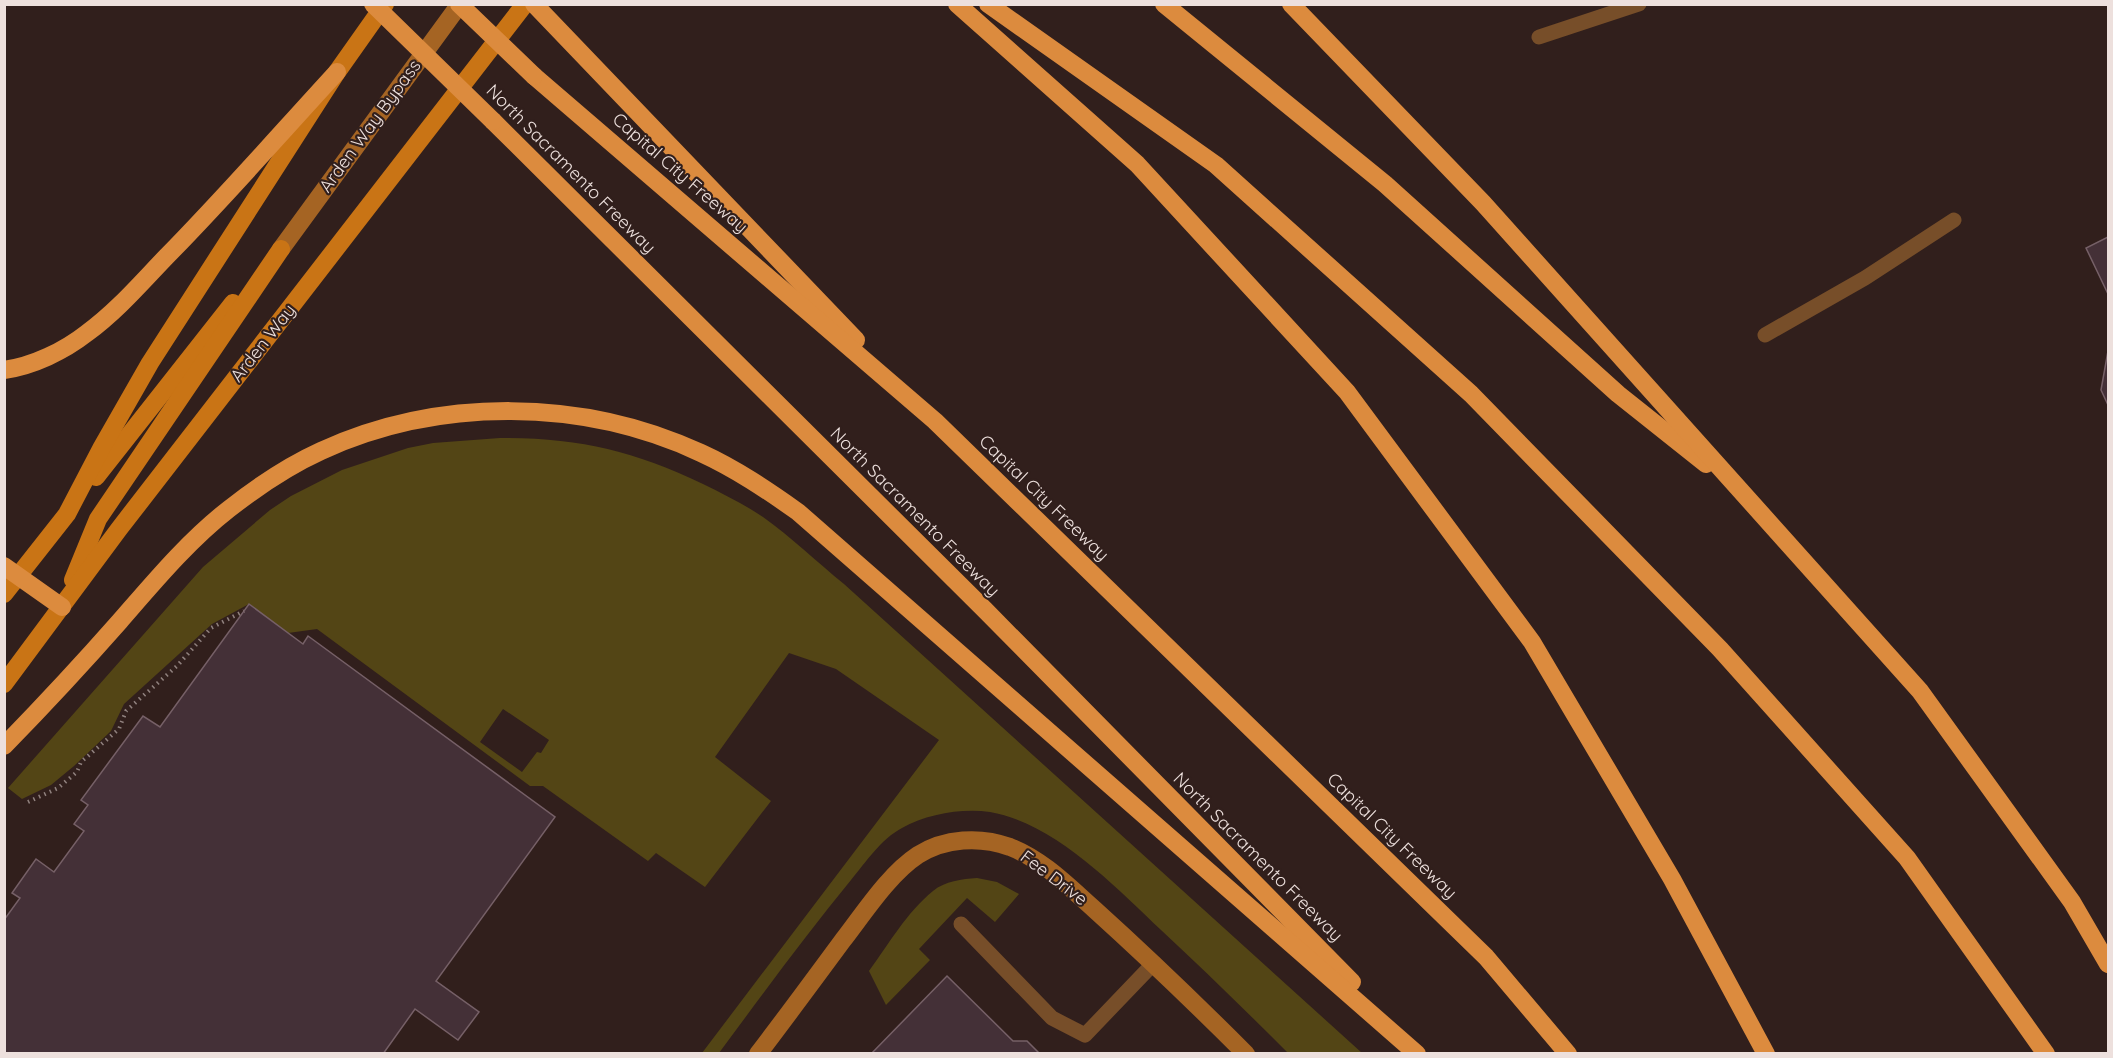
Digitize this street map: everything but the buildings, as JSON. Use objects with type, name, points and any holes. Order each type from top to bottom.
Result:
[{"type":"highway","name":"North Sacramento Freeway","points":[[373,4],[976,602],[1423,1053]]},
{"type":"highway","name":"Capital City Freeway","points":[[459,4],[534,76],[935,421],[1486,957],[1568,1053]]},
{"type":"highway","points":[[534,4],[935,421]]},
{"type":"highway","points":[[957,4],[1137,164],[1347,392],[1532,642],[1672,879],[1766,1053]]},
{"type":"highway","points":[[988,4],[1216,165],[1471,394],[1720,649],[1907,858],[2046,1053]]},
{"type":"highway","points":[[1164,4],[1385,184],[1618,394],[1747,497]]},
{"type":"highway","points":[[1291,4],[1483,203],[1920,691],[2072,902],[2109,964]]},
{"type":"highway","points":[[4,370],[16,369],[51,356],[87,334],[133,292],[186,237],[337,72]]},
{"type":"highway","points":[[4,746],[64,684],[192,542],[228,510],[272,478],[321,452],[366,434],[448,415],[523,411],[593,418],[664,438],[701,453],[765,488],[798,512],[1418,1053]]},
{"type":"highway","points":[[12,571],[62,607]]},
{"type":"main road","points":[[67,514],[150,363],[337,72],[385,4]]},
{"type":"main road","name":"Arden Way","points":[[4,684],[126,519],[525,4]]},
{"type":"main road","points":[[4,594],[12,571],[67,514],[221,316],[281,249]]},
{"type":"main road","points":[[62,607],[98,519],[281,249]]},
{"type":"street","name":"Arden Way Bypass","points":[[281,249],[459,4]]},
{"type":"street","name":"Fee Drive","points":[[758,1053],[876,897],[917,856],[938,845],[963,840],[986,841],[1010,847],[1034,859],[1059,877],[1154,963],[1246,1053]]},
{"type":"lane","points":[[1539,37],[1639,4]]},
{"type":"lane","points":[[1766,335],[1864,278],[1954,220]]},
{"type":"lane","points":[[961,924],[1052,1018],[1086,1035],[1154,963]]},
{"type":"path","points":[[28,802],[58,788],[77,772],[81,762],[119,729],[126,711],[177,666],[211,628],[244,611]]},
{"type":"shaded area","points":[[500,438],[555,440],[604,448],[677,472],[756,512],[844,584],[1362,1053],[1288,1053],[1177,945],[1083,859],[1038,829],[990,812],[968,811],[945,813],[922,819],[887,838],[817,922],[719,1053],[702,1053],[939,740],[836,669],[789,653],[715,757],[771,801],[705,887],[656,853],[648,861],[543,786],[530,786],[317,629],[288,633],[249,604],[212,624],[124,704],[111,731],[51,785],[22,799],[8,788],[203,567],[270,510],[291,496],[342,470],[408,448],[433,443]],"holes":[[[503,709],[549,740],[541,753],[537,752],[522,772],[480,742]]]},
{"type":"shaded area","points":[[977,878],[997,882],[1019,894],[995,922],[967,898],[919,949],[930,960],[886,1005],[869,971],[898,929],[924,899],[938,888],[954,881]]}]
